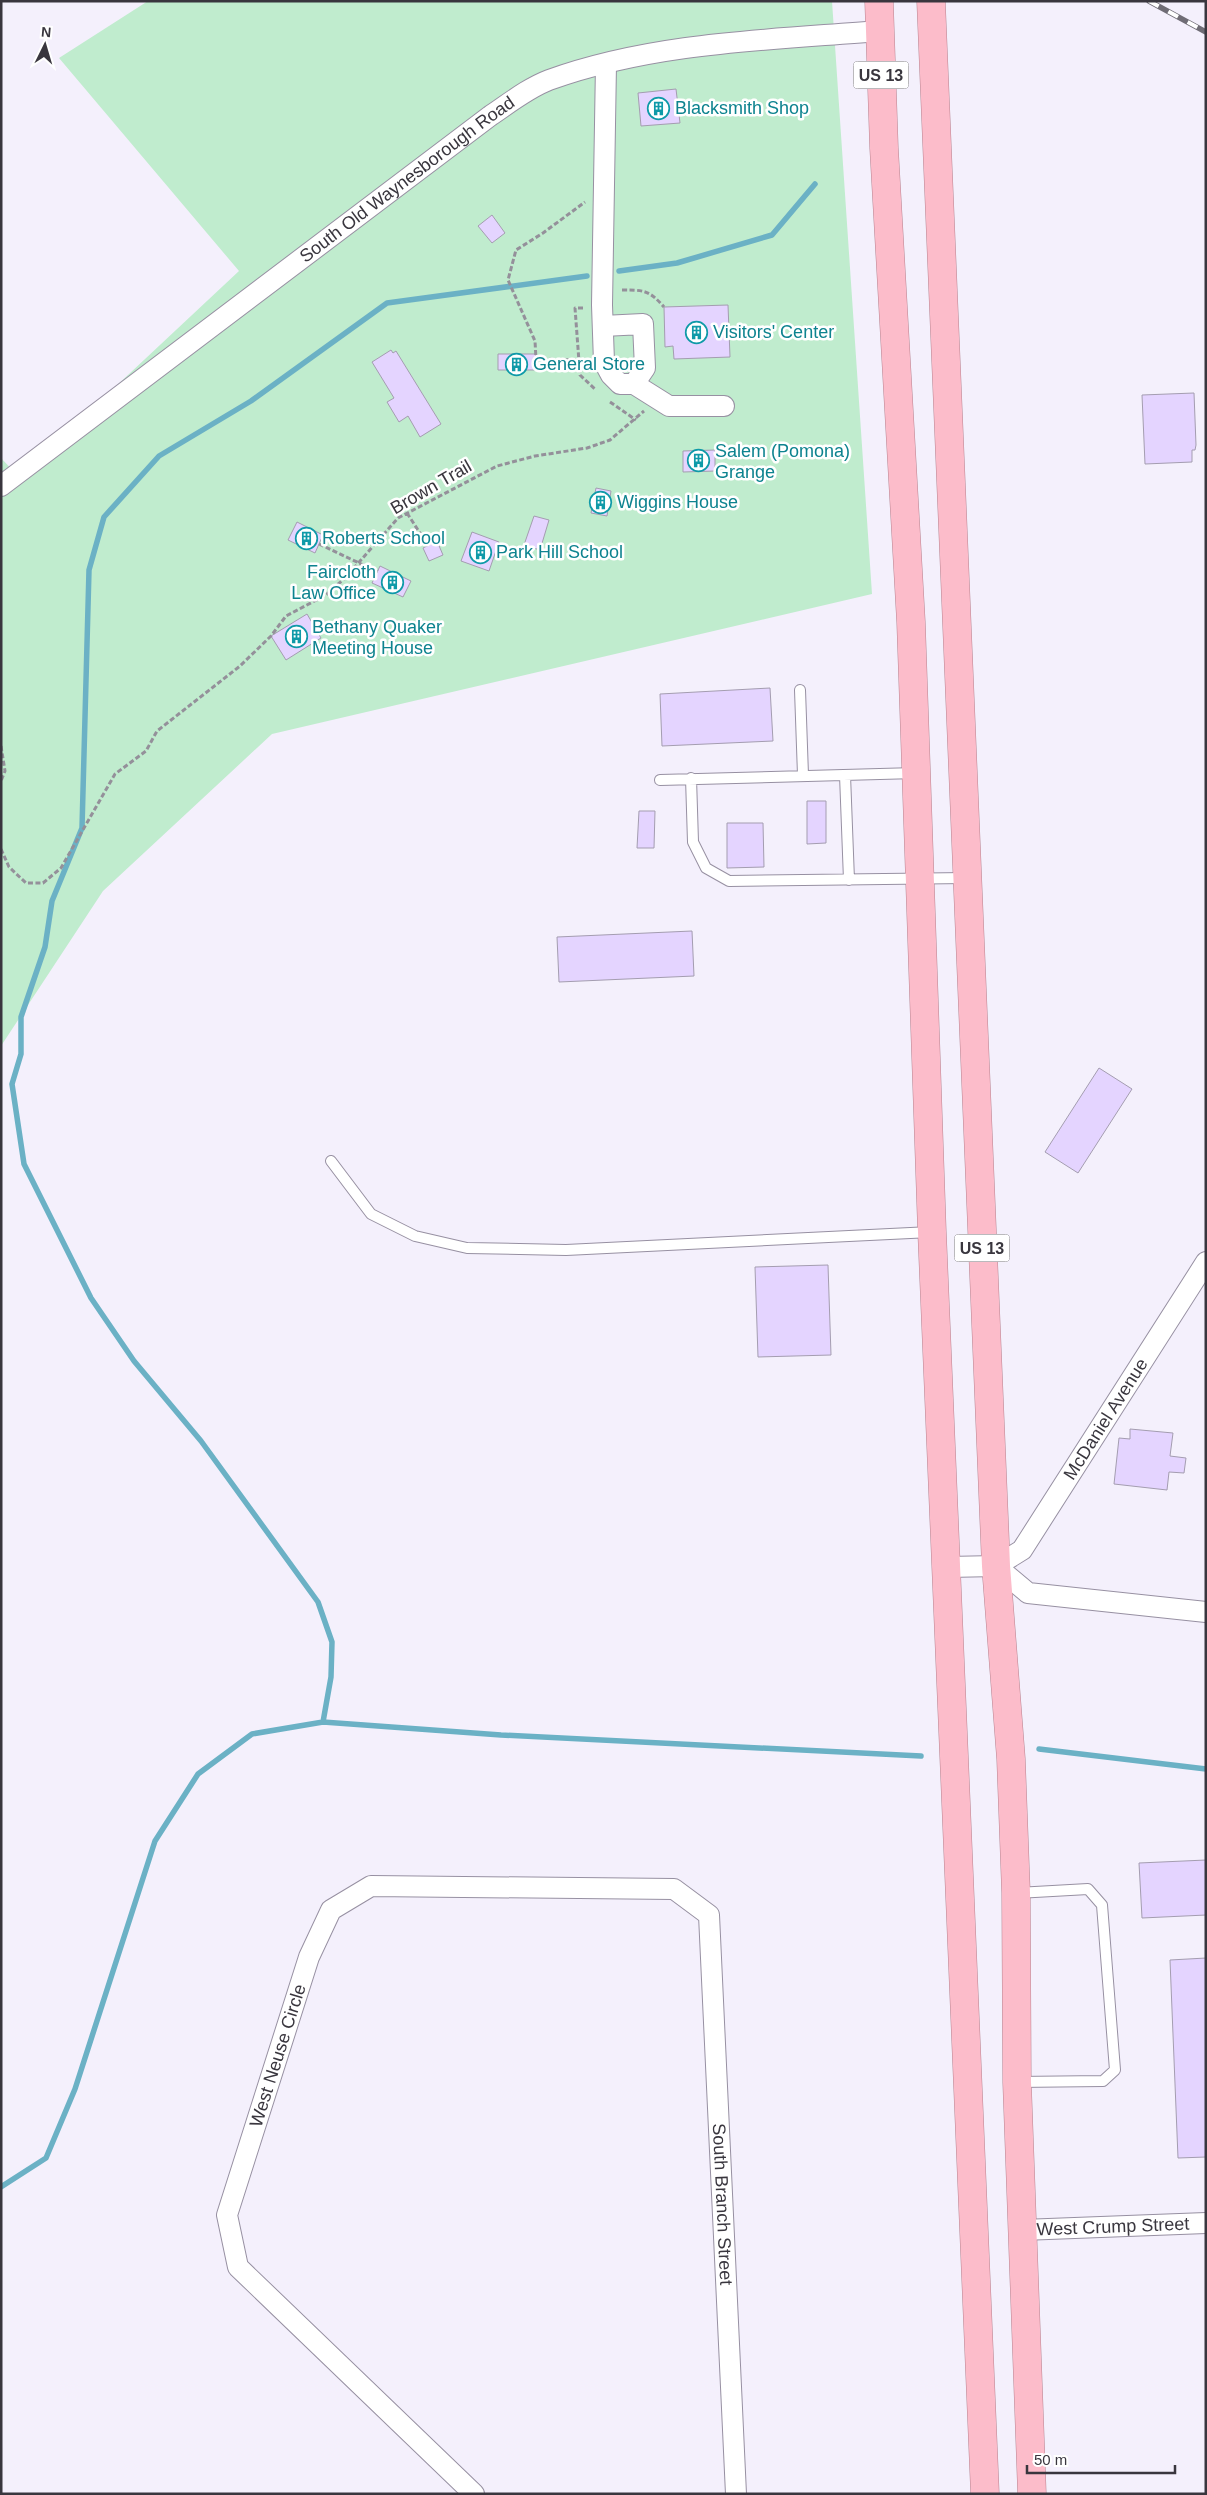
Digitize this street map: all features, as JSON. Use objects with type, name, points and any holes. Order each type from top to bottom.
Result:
[{"type":"highway","name":"US 13","points":[[879,1],[884,148],[911,622],[932,1232],[948,1567],[956,1825],[985,2494]]},
{"type":"highway","name":"US 13","points":[[931,1],[996,1566],[1011,1759],[1016,1893],[1017,2082],[1032,2494]]},
{"type":"street","name":"South Old Waynesborough Road","points":[[1,486],[490,116],[547,81],[606,64],[682,48],[880,31]]},
{"type":"street","points":[[606,64],[604,362],[611,375],[620,384],[634,384],[669,406],[724,406]]},
{"type":"street","points":[[603,326],[643,324],[645,368],[634,384]]},
{"type":"street","name":"McDaniel Avenue","points":[[996,1566],[1022,1550],[1206,1262]]},
{"type":"street","points":[[948,1567],[996,1566],[1028,1593],[1206,1612]]},
{"type":"street","name":"West Neuse Circle","points":[[474,2494],[238,2267],[227,2215],[309,1957],[332,1910],[371,1886],[674,1889],[709,1915]]},
{"type":"street","name":"South Branch Street","points":[[709,1915],[736,2494]]},
{"type":"street","name":"West Crump Street","points":[[1022,2230],[1206,2223]]},
{"type":"lane","points":[[800,690],[803,775]]},
{"type":"lane","points":[[660,780],[917,773]]},
{"type":"lane","points":[[846,775],[849,880]]},
{"type":"lane","points":[[691,778],[693,842],[706,868],[730,882],[966,878]]},
{"type":"lane","points":[[331,1161],[371,1214],[415,1236],[467,1248],[566,1250],[932,1232]]},
{"type":"lane","points":[[1016,1893],[1088,1889],[1102,1905],[1115,2070],[1103,2081],[1017,2082]]},
{"type":"path","points":[[577,360],[536,359],[535,341],[528,322],[511,292],[508,280],[516,250],[564,218],[579,205],[592,199],[604,198]]},
{"type":"path","name":"Brown Trail","points":[[1,849],[9,866],[26,883],[43,883],[61,868],[116,774],[146,751],[157,731],[240,666],[271,636],[286,616],[326,594],[359,562],[398,518],[497,466],[535,456],[587,448],[610,440],[639,417],[656,397]]},
{"type":"path","points":[[407,513],[425,541]]},
{"type":"path","points":[[320,544],[378,572]]},
{"type":"path","points":[[1,746],[5,771],[1,781]]},
{"type":"green space","points":[[148,1],[832,1],[872,594],[272,734],[103,891],[1,1046],[1,458],[19,477],[239,271],[59,58]]},
{"type":"building","name":"Blacksmith Shop","points":[[676,89],[680,123],[641,126],[638,93]]},
{"type":"building","points":[[492,215],[505,233],[492,243],[478,226]]},
{"type":"building","name":"Visitors' Center","points":[[728,305],[730,357],[674,359],[673,346],[665,347],[664,307]]},
{"type":"building","points":[[391,350],[393,353],[396,351],[441,424],[420,437],[408,416],[399,422],[387,402],[394,398],[372,362]]},
{"type":"building","name":"General Store","points":[[498,354],[536,354],[536,370],[498,370]]},
{"type":"building","points":[[1194,393],[1196,445],[1195,450],[1192,450],[1192,462],[1145,464],[1142,395]]},
{"type":"building","name":"Salem (Pomona) Grange","points":[[715,450],[715,471],[683,472],[683,451]]},
{"type":"building","name":"Wiggins House","points":[[596,488],[611,491],[607,516],[591,513]]},
{"type":"building","points":[[534,516],[549,520],[540,550],[524,545]]},
{"type":"building","name":"Roberts School","points":[[297,522],[323,535],[315,553],[288,540]]},
{"type":"building","name":"Park Hill School","points":[[472,532],[499,542],[489,571],[461,561]]},
{"type":"building","points":[[437,541],[443,555],[429,561],[423,548]]},
{"type":"building","name":"Faircloth Law Office","points":[[380,566],[411,581],[403,597],[372,583]]},
{"type":"building","name":"Bethany Quaker Meeting House","points":[[307,614],[321,638],[286,660],[271,636]]},
{"type":"building","points":[[770,688],[773,741],[662,746],[660,694]]},
{"type":"building","points":[[807,801],[826,801],[826,843],[807,844]]},
{"type":"building","points":[[639,811],[655,811],[654,848],[637,848]]},
{"type":"building","points":[[727,823],[763,823],[764,867],[727,868]]},
{"type":"building","points":[[692,931],[694,976],[559,982],[557,937]]},
{"type":"building","points":[[1099,1068],[1132,1089],[1078,1173],[1045,1152]]},
{"type":"building","points":[[828,1265],[831,1355],[758,1357],[755,1267]]},
{"type":"building","points":[[1130,1429],[1173,1433],[1170,1456],[1186,1458],[1184,1473],[1169,1472],[1167,1490],[1114,1484],[1119,1438],[1130,1439]]},
{"type":"building","points":[[1206,1860],[1206,1915],[1142,1918],[1139,1863]]},
{"type":"building","points":[[1206,1958],[1206,2157],[1178,2158],[1170,1960]]},
{"type":"waterway","points":[[619,271],[677,263],[772,235],[815,184]]},
{"type":"waterway","points":[[323,1722],[331,1677],[332,1642],[318,1602],[201,1441],[134,1361],[91,1298],[24,1164],[12,1084],[21,1054],[21,1017],[45,947],[52,901],[82,828],[89,570],[104,517],[159,456],[251,401],[387,303],[587,276]]},
{"type":"waterway","points":[[1,2187],[46,2158],[75,2089],[155,1841],[198,1774],[252,1734],[323,1722],[501,1735],[921,1756]]},
{"type":"waterway","points":[[1039,1749],[1206,1769]]},
{"type":"railway","points":[[1149,1],[1206,32]]},
{"type":"place","name":"Blacksmith Shop","points":[[659,108]]},
{"type":"place","name":"Visitors' Center","points":[[697,332]]},
{"type":"place","name":"General Store","points":[[517,364]]},
{"type":"place","name":"Salem (Pomona) Grange","points":[[699,461]]},
{"type":"place","name":"Wiggins House","points":[[601,502]]},
{"type":"place","name":"Roberts School","points":[[306,538]]},
{"type":"place","name":"Park Hill School","points":[[480,552]]},
{"type":"place","name":"Faircloth Law Office","points":[[392,582]]},
{"type":"place","name":"Bethany Quaker Meeting House","points":[[296,637]]}]
